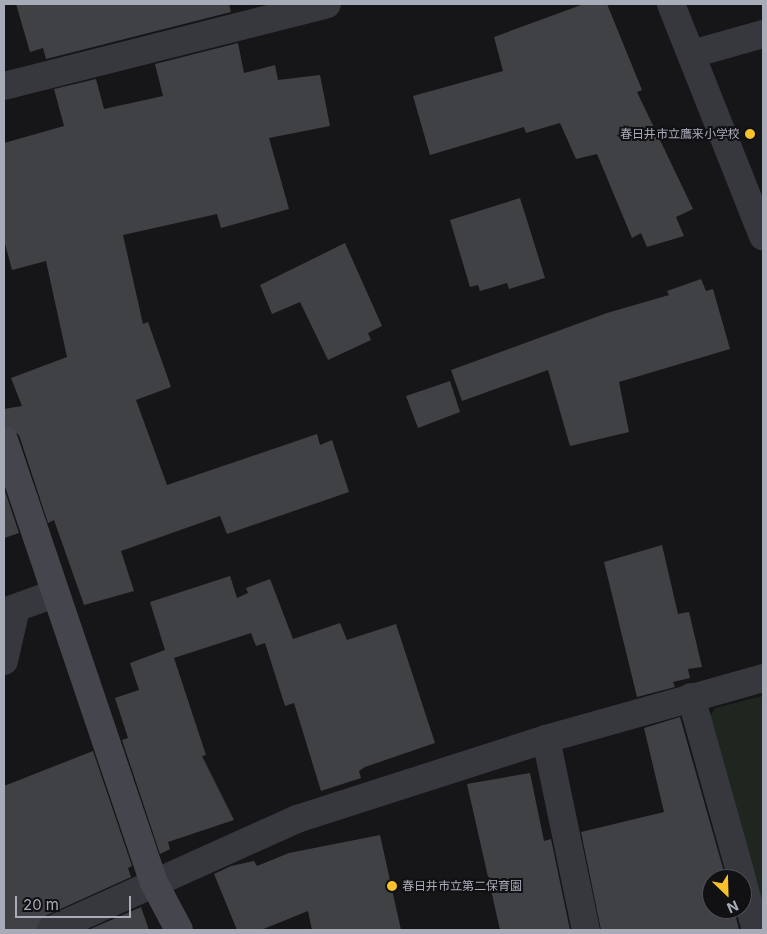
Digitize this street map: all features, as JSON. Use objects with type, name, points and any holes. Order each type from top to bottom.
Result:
[{"type":"street","points":[[4,86],[327,4]]},
{"type":"street","points":[[671,4],[763,236]]},
{"type":"street","points":[[692,54],[763,34]]},
{"type":"street","points":[[4,440],[54,594],[153,881],[179,930]]},
{"type":"street","points":[[4,661],[10,610],[54,594]]},
{"type":"street","points":[[51,930],[153,881],[297,819],[546,739],[763,678]]},
{"type":"street","points":[[691,697],[739,869]]},
{"type":"street","points":[[546,739],[586,930]]},
{"type":"street","points":[[752,916],[756,930]]},
{"type":"shaded area","points":[[763,696],[763,912],[708,719],[715,708]]},
{"type":"building","points":[[16,4],[229,4],[231,12],[46,59],[43,48],[30,52]]},
{"type":"building","points":[[584,4],[607,4],[642,90],[637,92],[693,209],[676,217],[684,236],[647,247],[641,233],[632,238],[597,154],[576,159],[560,123],[526,133],[524,127],[430,155],[413,96],[503,71],[494,37]]},
{"type":"building","points":[[238,43],[244,73],[275,65],[278,80],[320,75],[330,126],[269,138],[289,209],[221,228],[217,214],[123,235],[143,324],[148,322],[171,387],[136,400],[167,485],[317,434],[320,445],[332,440],[349,492],[227,534],[220,516],[121,551],[134,591],[84,605],[54,520],[48,523],[19,435],[4,425],[4,409],[22,406],[11,378],[67,357],[46,261],[12,270],[4,240],[4,143],[64,126],[54,89],[96,79],[104,109],[163,96],[155,64]]},
{"type":"building","points":[[520,198],[545,278],[509,289],[507,283],[480,291],[478,285],[470,287],[450,220]]},
{"type":"building","points":[[345,243],[382,326],[368,333],[371,340],[328,360],[300,302],[272,314],[260,285]]},
{"type":"building","points":[[701,279],[706,291],[713,289],[730,349],[619,382],[629,432],[570,446],[548,370],[462,401],[451,370],[607,313],[669,295],[667,291]]},
{"type":"building","points":[[450,381],[460,412],[418,428],[406,396]]},
{"type":"building","points":[[4,488],[19,533],[4,538]]},
{"type":"building","points":[[662,545],[678,614],[689,612],[702,667],[688,669],[690,678],[673,682],[675,687],[637,697],[604,562]]},
{"type":"building","points":[[230,576],[237,598],[248,593],[246,588],[270,579],[293,639],[340,623],[347,640],[396,624],[435,743],[365,767],[359,771],[361,778],[321,791],[294,703],[285,706],[265,643],[256,646],[251,633],[174,658],[206,755],[202,756],[234,820],[168,842],[170,849],[160,854],[122,740],[128,738],[115,698],[139,690],[130,663],[165,650],[150,602]]},
{"type":"building","points":[[680,717],[723,869],[702,869],[702,919],[736,919],[739,930],[601,930],[581,832],[664,812],[644,728]]},
{"type":"building","points":[[93,751],[132,866],[128,868],[131,877],[45,916],[36,930],[4,930],[4,786]]},
{"type":"building","points":[[530,773],[544,841],[551,839],[570,930],[500,930],[467,784]]},
{"type":"building","points":[[380,835],[401,930],[312,930],[308,911],[261,930],[237,930],[214,874],[231,866],[254,861],[257,866],[289,853]]},
{"type":"building","points":[[141,907],[149,930],[88,930]]},
{"type":"place","name":"春日井市立鷹来小学校","points":[[750,134]]},
{"type":"place","name":"春日井市立第二保育園","points":[[392,886]]}]
